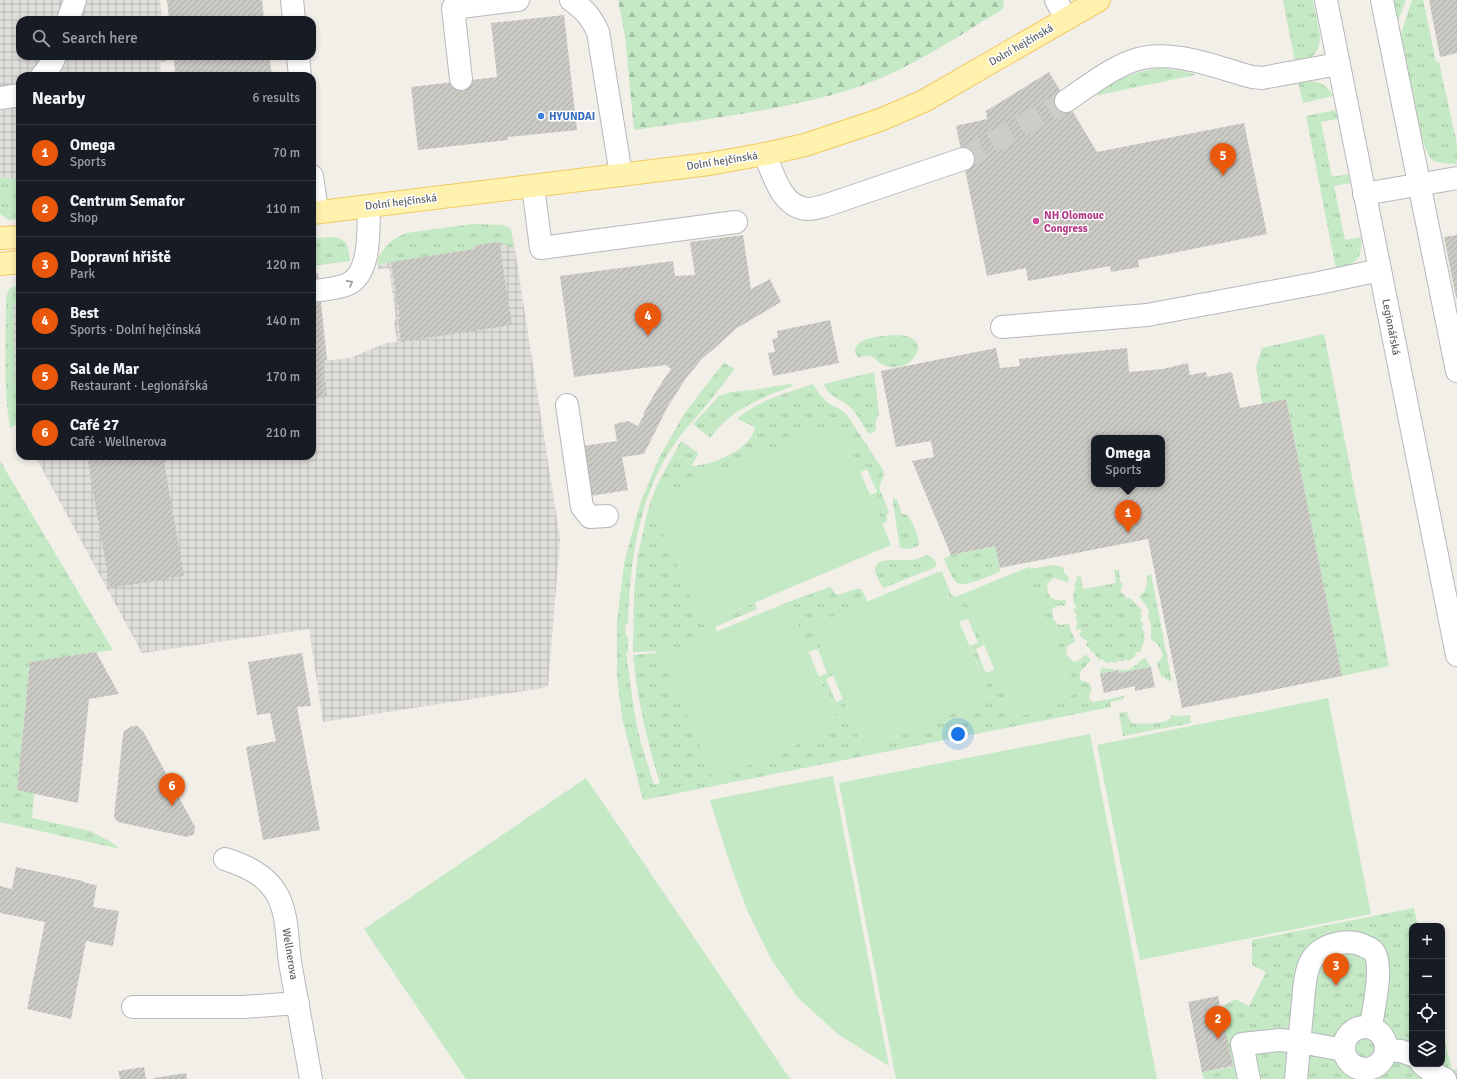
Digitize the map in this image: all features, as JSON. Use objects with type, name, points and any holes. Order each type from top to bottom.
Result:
[{"type":"main road","name":"Dolní hejčínská","points":[[316,213],[708,164],[765,154],[805,144],[844,133],[880,120],[924,101],[1099,0]]},
{"type":"main road","points":[[0,238],[16,237]]},
{"type":"main road","points":[[0,264],[16,262]]},
{"type":"street","points":[[69,16],[75,0]]},
{"type":"street","points":[[292,0],[294,16]]},
{"type":"street","points":[[461,79],[453,8],[518,0]]},
{"type":"street","points":[[571,0],[584,9],[598,32],[621,175]]},
{"type":"street","points":[[1056,0],[1066,19]]},
{"type":"street","name":"Legionářská","points":[[1326,0],[1457,655]]},
{"type":"street","points":[[1382,0],[1457,371]]},
{"type":"street","points":[[1066,101],[1118,68],[1132,61],[1147,57],[1171,56],[1184,58],[1252,77],[1262,78],[1338,64]]},
{"type":"street","points":[[45,72],[53,60]]},
{"type":"street","points":[[298,60],[300,72]]},
{"type":"street","points":[[0,98],[16,96]]},
{"type":"street","points":[[765,154],[773,175],[783,194],[792,203],[809,209],[824,206],[963,159]]},
{"type":"street","points":[[1364,194],[1457,178]]},
{"type":"street","points":[[533,186],[541,248],[736,222]]},
{"type":"street","points":[[316,290],[347,285],[356,280],[365,261],[369,206]]},
{"type":"street","points":[[1002,327],[1147,315],[1380,270]]},
{"type":"street","points":[[567,405],[582,506],[590,517],[607,516]]},
{"type":"street","name":"Wellnerova","points":[[224,859],[254,871],[278,896],[282,907],[311,1079]]},
{"type":"street","points":[[1296,1079],[1304,990],[1310,962],[1317,954],[1328,946],[1351,942],[1362,944],[1374,951],[1377,961],[1378,977],[1371,1027]]},
{"type":"street","points":[[133,1007],[243,1007],[298,1004]]},
{"type":"street","points":[[1371,1027],[1378,1030],[1383,1036],[1387,1050],[1385,1057],[1376,1067],[1361,1074],[1346,1057],[1344,1043],[1347,1036],[1352,1031],[1358,1028],[1371,1027]]},
{"type":"street","points":[[1248,1079],[1240,1036],[1300,1042],[1344,1050]]},
{"type":"street","points":[[1387,1050],[1401,1051],[1409,1054]]},
{"type":"street","points":[[1426,1067],[1436,1075],[1445,1079]]},
{"type":"shaded area","points":[[0,0],[160,0],[162,16],[16,16],[16,60],[167,61],[160,63],[161,72],[16,72],[16,180],[0,177]]},
{"type":"shaded area","points":[[513,237],[560,539],[548,686],[323,722],[309,629],[142,653],[37,460],[316,460],[316,362],[350,358],[386,343],[397,342],[394,320],[396,319],[389,268],[378,269],[378,265],[387,264],[386,257]]},
{"type":"shaded area","points":[[13,304],[16,304],[16,394]]},
{"type":"green space","points":[[618,0],[1003,0],[1004,8],[931,53],[892,73],[852,89],[825,97],[771,109],[634,130],[625,36]]},
{"type":"green space","points":[[1283,0],[1313,0],[1320,36],[1316,52],[1314,55],[1306,59],[1295,62]]},
{"type":"green space","points":[[1394,0],[1406,0],[1398,21]]},
{"type":"green space","points":[[1412,0],[1423,0],[1436,62],[1439,62],[1457,144],[1457,164],[1442,163],[1433,160],[1427,152],[1422,138],[1401,34]]},
{"type":"green space","points":[[1161,68],[1183,71],[1195,75],[1099,95],[1096,94],[1109,84],[1126,76]]},
{"type":"green space","points":[[1309,81],[1317,82],[1323,85],[1333,96],[1303,103],[1298,83]]},
{"type":"green space","points":[[1335,110],[1338,119],[1321,122],[1332,177],[1349,174],[1350,183],[1334,186],[1345,240],[1361,237],[1361,251],[1357,259],[1349,265],[1336,269],[1306,116]]},
{"type":"green space","points":[[0,177],[16,179],[16,219],[9,220],[0,214]]},
{"type":"green space","points":[[472,224],[503,225],[511,229],[514,249],[499,242],[475,246],[475,249],[377,265],[380,254],[384,249],[392,241],[402,235]]},
{"type":"green space","points":[[334,237],[343,240],[347,246],[350,261],[316,265],[316,238]]},
{"type":"green space","points":[[16,286],[16,304],[13,304],[16,425],[10,428],[6,396],[5,346],[6,297],[9,289]]},
{"type":"green space","points":[[1324,334],[1389,666],[1342,676],[1286,399],[1262,404],[1256,367],[1262,348]]},
{"type":"green space","points":[[893,335],[909,337],[917,344],[918,348],[916,355],[907,364],[897,367],[890,367],[883,365],[870,356],[859,358],[855,353],[859,344],[869,338]]},
{"type":"green space","points":[[724,363],[735,369],[680,436],[664,460],[645,504],[634,551],[628,623],[625,625],[626,636],[628,636],[628,652],[626,652],[634,710],[640,740],[654,785],[660,783],[643,720],[633,655],[656,653],[656,651],[633,652],[634,594],[637,560],[648,509],[657,485],[681,441],[697,452],[698,455],[691,466],[709,463],[730,455],[747,442],[755,427],[737,419],[745,412],[763,402],[813,384],[825,400],[847,415],[883,470],[884,474],[879,488],[889,512],[887,515],[887,521],[882,524],[870,495],[877,492],[867,469],[860,472],[839,421],[702,625],[755,603],[757,609],[715,627],[717,632],[662,655],[840,727],[819,677],[827,673],[818,649],[809,652],[788,602],[830,587],[837,595],[856,589],[861,589],[868,602],[812,625],[833,675],[826,679],[836,702],[843,699],[864,750],[991,697],[970,646],[978,643],[968,619],[959,622],[938,572],[942,572],[951,594],[954,597],[963,594],[984,645],[976,649],[986,673],[995,670],[1015,719],[1026,568],[1029,567],[1030,569],[1054,565],[1064,568],[1064,573],[1069,577],[1068,582],[1055,578],[1052,579],[1047,585],[1048,593],[1052,598],[1057,600],[1066,600],[1065,606],[1060,605],[1053,608],[1053,618],[1059,625],[1069,624],[1075,642],[1067,648],[1066,651],[1068,656],[1074,662],[1082,658],[1085,654],[1091,660],[1080,672],[1080,679],[1089,683],[1091,686],[1089,696],[1090,700],[1094,702],[1124,696],[1124,699],[1110,702],[1111,707],[643,800],[622,718],[617,677],[617,622],[624,563],[640,504],[659,458],[684,414]]},
{"type":"green space","points":[[874,372],[879,414],[876,421],[876,430],[870,434],[867,432],[852,409],[846,403],[831,395],[824,384]]},
{"type":"green space","points":[[790,384],[794,386],[758,400],[737,412],[718,428],[710,438],[693,424],[719,396],[731,392]]},
{"type":"green space","points":[[839,421],[891,545],[702,625],[650,500]]},
{"type":"green space","points":[[0,461],[113,650],[30,662],[17,790],[34,793],[32,818],[90,831],[111,842],[120,849],[0,822]]},
{"type":"green space","points":[[894,498],[897,500],[902,514],[907,515],[911,521],[918,538],[919,545],[910,549],[900,547],[893,503]]},
{"type":"green space","points":[[995,546],[1000,568],[999,572],[971,583],[960,584],[954,580],[944,559],[951,555]]},
{"type":"green space","points":[[926,555],[934,559],[936,562],[936,567],[884,588],[880,583],[875,568],[882,561],[913,560]]},
{"type":"green space","points":[[1026,568],[1078,693],[1015,719],[963,594]]},
{"type":"green space","points":[[1114,570],[1119,570],[1120,582],[1123,584],[1120,592],[1125,595],[1126,598],[1130,598],[1142,610],[1140,614],[1142,617],[1140,620],[1143,623],[1142,629],[1145,632],[1143,635],[1145,639],[1140,652],[1136,652],[1135,656],[1129,661],[1126,659],[1122,662],[1120,660],[1115,663],[1107,663],[1102,659],[1099,660],[1095,654],[1090,651],[1090,648],[1086,645],[1087,640],[1083,639],[1079,634],[1082,631],[1080,629],[1077,631],[1076,627],[1078,622],[1075,619],[1077,615],[1073,610],[1077,607],[1073,600],[1073,595],[1076,587],[1074,585],[1077,579],[1076,576],[1081,577],[1083,589],[1116,583]]},
{"type":"green space","points":[[938,572],[991,697],[864,750],[812,625]]},
{"type":"green space","points":[[1151,574],[1172,682],[1161,676],[1157,663],[1163,656],[1158,645],[1151,640],[1151,624],[1148,617],[1149,612],[1146,605],[1139,597],[1146,588],[1147,576]]},
{"type":"green space","points":[[788,602],[840,727],[714,780],[661,655]]},
{"type":"green space","points":[[1145,658],[1151,667],[1119,673],[1118,670],[1100,674],[1102,668],[1128,670]]},
{"type":"green space","points":[[1328,698],[1371,914],[1140,960],[1097,745]]},
{"type":"green space","points":[[1127,712],[1131,721],[1136,724],[1166,721],[1169,720],[1172,715],[1190,715],[1191,723],[1123,736],[1119,713]]},
{"type":"green space","points":[[1090,734],[1157,1079],[896,1079],[839,783]]},
{"type":"green space","points":[[833,776],[889,1066],[839,1035],[798,998],[771,959],[748,912],[730,864],[710,800]]},
{"type":"green space","points":[[586,778],[790,1079],[466,1079],[364,929]]},
{"type":"green space","points":[[1414,908],[1417,923],[1409,923],[1409,1067],[1445,1067],[1445,1041],[1452,1070],[1457,1069],[1457,1079],[1204,1079],[1202,1072],[1233,1067],[1220,1008],[1235,999],[1249,1006],[1266,972],[1252,965],[1252,940]]},
{"type":"building","points":[[167,0],[262,0],[264,16],[169,16]]},
{"type":"building","points":[[1429,0],[1457,0],[1457,53],[1440,57]]},
{"type":"building","points":[[564,15],[577,130],[508,137],[508,140],[418,150],[411,87],[497,77],[491,23]]},
{"type":"building","points":[[174,60],[270,60],[271,72],[175,72]]},
{"type":"building","points":[[1049,72],[1097,152],[1244,123],[1267,234],[1138,260],[1139,267],[1111,272],[1110,266],[1028,281],[1026,268],[987,276],[956,126],[987,119],[986,111]]},
{"type":"building","points":[[743,235],[751,289],[770,279],[781,302],[737,328],[702,359],[686,378],[667,408],[644,454],[622,457],[628,490],[591,496],[583,446],[617,441],[614,424],[628,421],[638,426],[658,388],[671,369],[666,365],[574,377],[560,276],[673,261],[675,276],[695,275],[690,242]]},
{"type":"building","points":[[1457,235],[1457,298],[1456,298],[1444,237]]},
{"type":"building","points":[[499,242],[512,325],[401,342],[398,319],[400,319],[391,262],[475,249],[474,246]]},
{"type":"building","points":[[316,273],[318,273],[327,360],[323,361],[327,397],[316,398]]},
{"type":"building","points":[[830,320],[839,363],[773,376],[768,353],[775,352],[772,339],[778,338],[777,331]]},
{"type":"building","points":[[996,348],[1000,368],[1020,366],[1019,359],[1127,348],[1129,372],[1163,369],[1188,363],[1190,375],[1206,372],[1207,377],[1232,372],[1240,408],[1286,399],[1342,676],[1182,708],[1148,539],[1000,568],[995,546],[951,555],[912,461],[934,457],[931,441],[896,447],[881,371]]},
{"type":"building","points":[[88,460],[164,460],[184,576],[110,588]]},
{"type":"building","points":[[96,652],[119,694],[89,699],[78,803],[17,790],[30,662]]},
{"type":"building","points":[[302,653],[311,706],[297,707],[320,830],[263,840],[246,747],[276,741],[270,713],[257,715],[248,662]]},
{"type":"building","points":[[1151,667],[1155,687],[1135,691],[1135,686],[1104,693],[1100,674],[1119,670],[1119,673]]},
{"type":"building","points":[[132,726],[137,726],[143,731],[195,827],[194,834],[187,837],[118,822],[114,817],[123,735],[124,731]]},
{"type":"building","points":[[16,867],[83,881],[95,885],[97,884],[93,907],[119,911],[113,946],[86,941],[71,1019],[27,1009],[45,922],[0,913],[0,886],[12,889]]},
{"type":"building","points":[[1218,996],[1233,1066],[1202,1072],[1188,1002]]},
{"type":"building","points":[[144,1067],[146,1079],[120,1079],[118,1071]]},
{"type":"building","points":[[186,1073],[187,1079],[154,1079],[154,1078]]},
{"type":"tunnel","points":[[963,159],[1066,101]]},
{"type":"place","name":"HYUNDAI","points":[[541,116]]},
{"type":"place","name":"Sal de Mar","points":[[1223,176]]},
{"type":"place","name":"NH Olomouc Congress","points":[[1036,221]]},
{"type":"place","name":"Best","points":[[648,336]]},
{"type":"place","name":"Omega","points":[[1128,533]]},
{"type":"place","name":"Café 27","points":[[172,806]]},
{"type":"place","name":"Dopravní hřiště","points":[[1336,986]]},
{"type":"place","name":"Centrum Semafor","points":[[1218,1039]]}]
